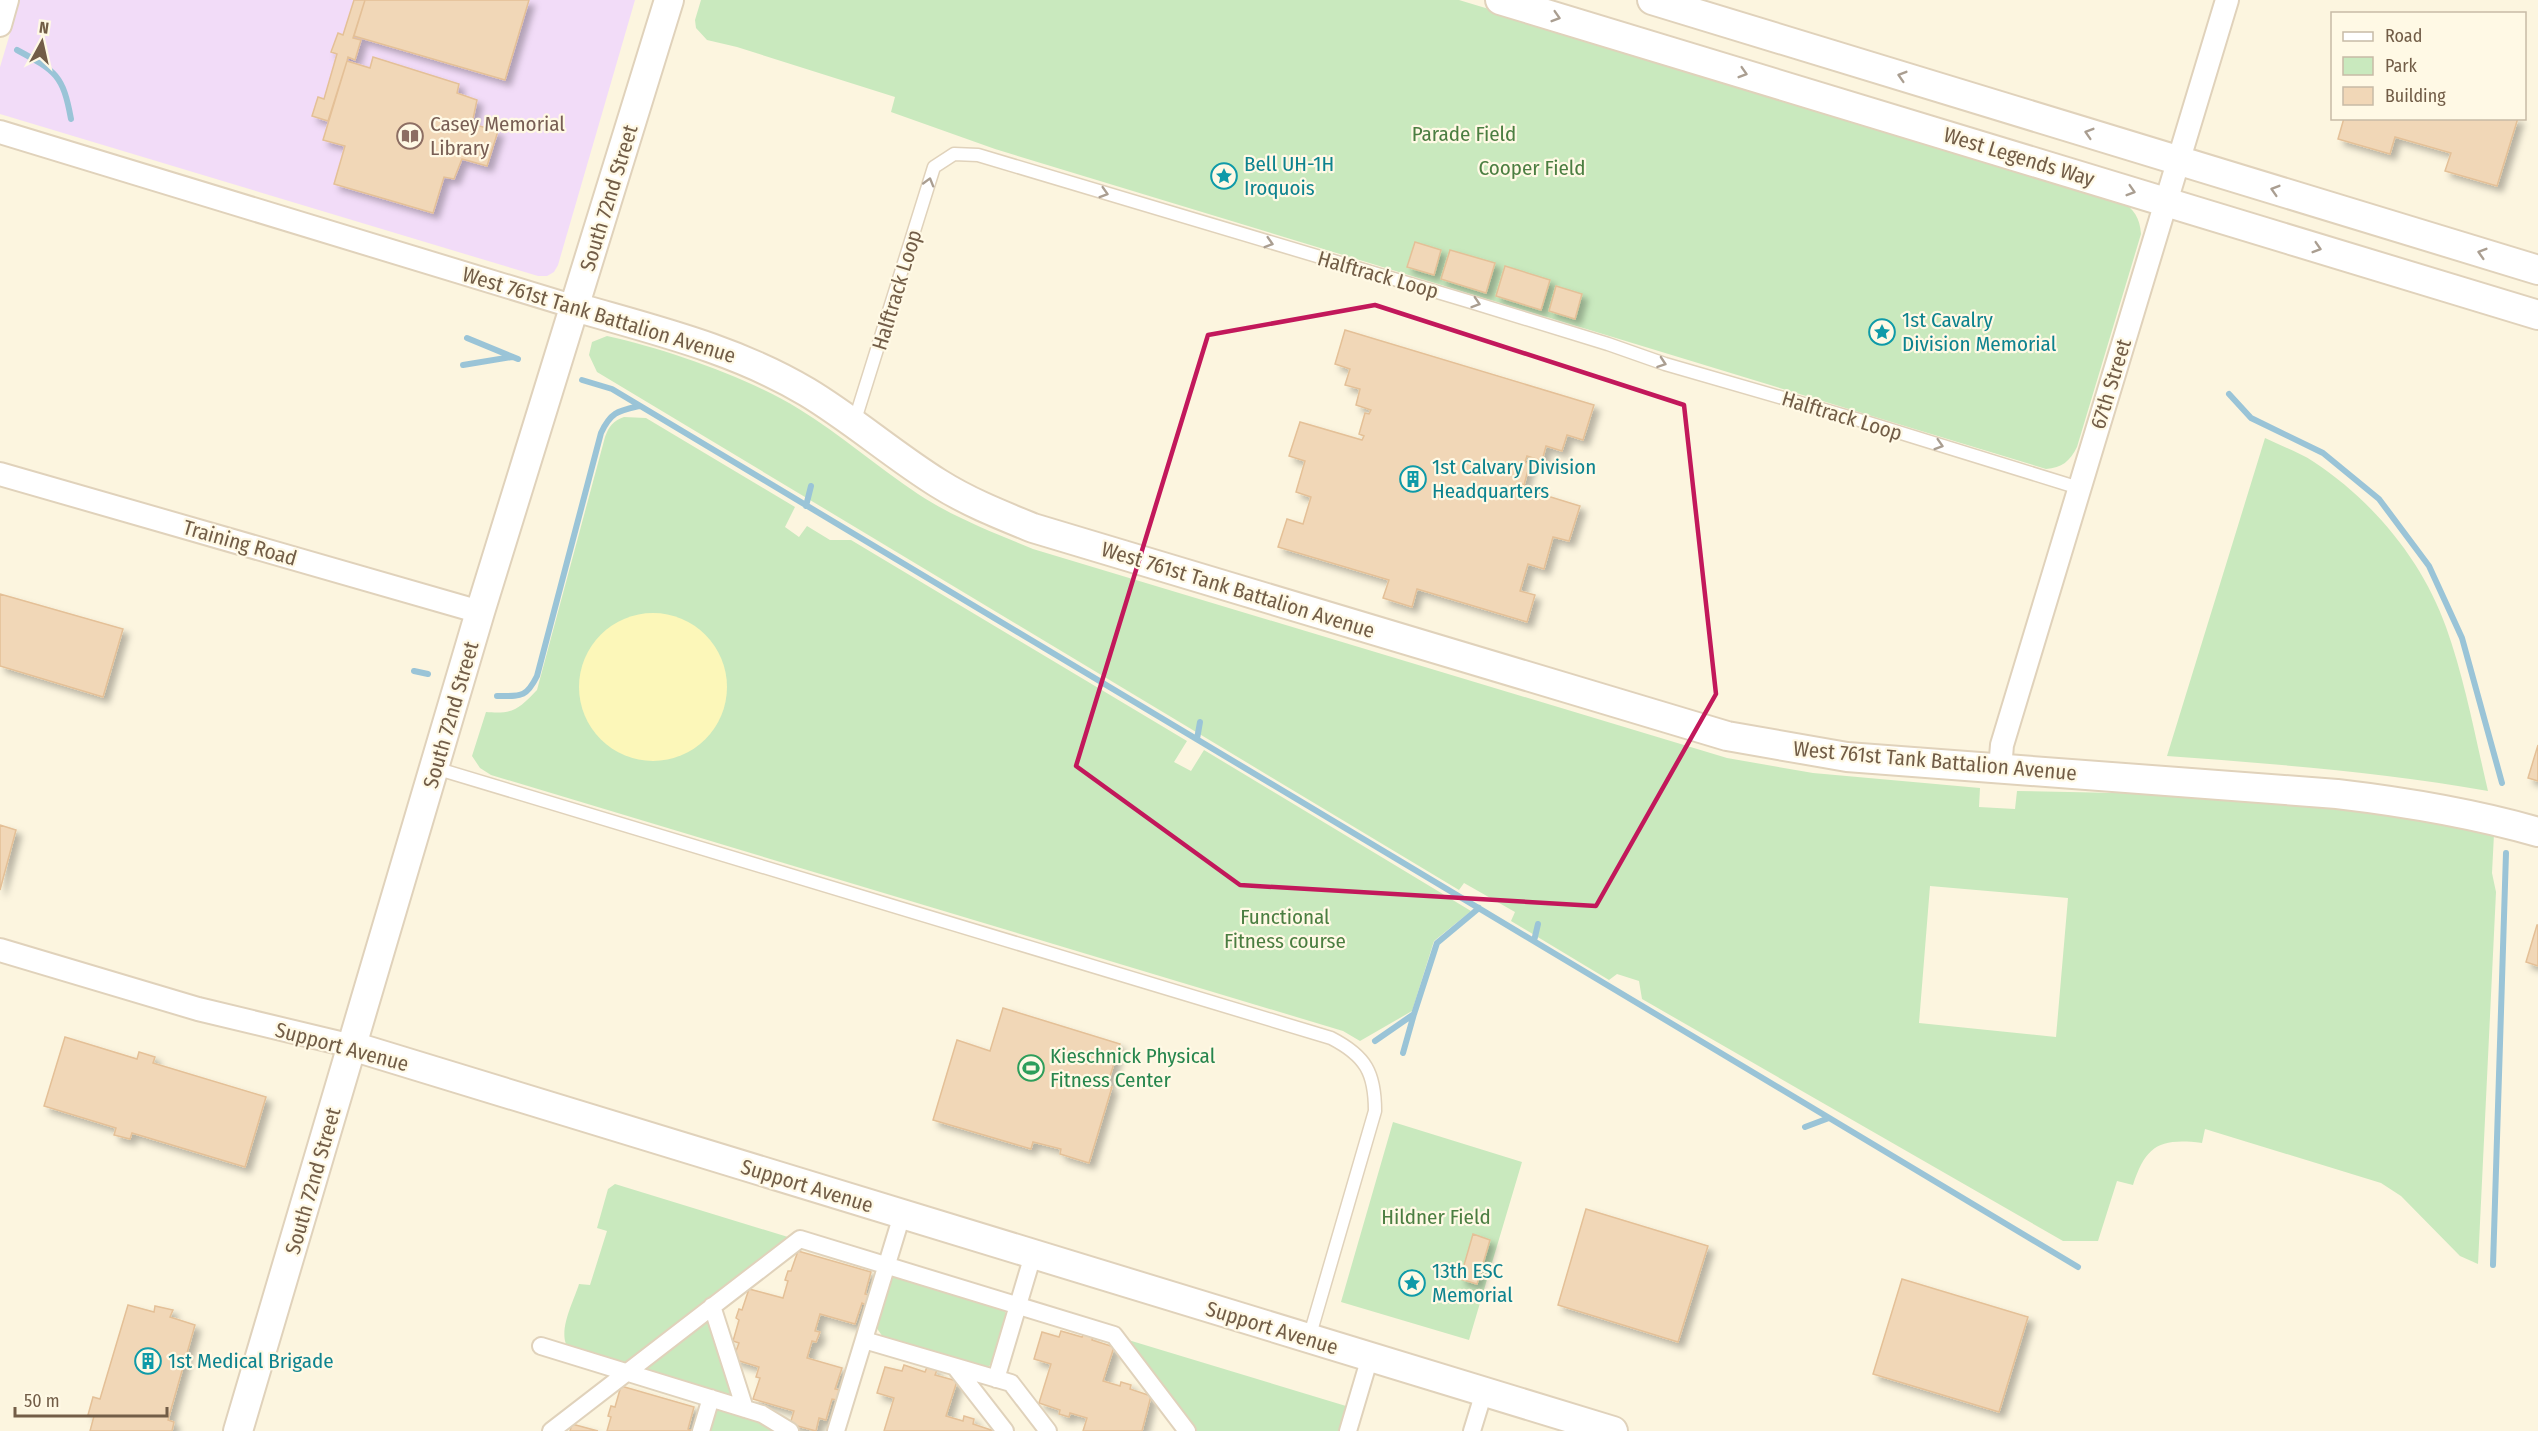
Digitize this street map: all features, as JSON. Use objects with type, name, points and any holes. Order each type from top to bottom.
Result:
[{"type":"street","points":[[0,25],[7,0]]},
{"type":"street","name":"South 72nd Street","points":[[238,1431],[480,612],[669,0]]},
{"type":"street","name":"West Legends Way","points":[[1500,0],[2538,315]]},
{"type":"street","name":"West Legends Way","points":[[1652,0],[2538,270]]},
{"type":"street","name":"67th Street","points":[[2000,769],[2002,745],[2227,0]]},
{"type":"street","name":"West 761st Tank Battalion Avenue","points":[[0,132],[719,349],[797,386],[939,483],[998,514],[1033,528],[1727,736],[1847,758],[2359,796],[2424,805],[2491,819],[2538,832]]},
{"type":"street","name":"Training Road","points":[[0,474],[480,612]]},
{"type":"street","name":"Support Avenue","points":[[0,950],[198,1009],[352,1046],[1612,1431]]},
{"type":"street","points":[[836,1431],[902,1215]]},
{"type":"street","points":[[550,1431],[800,1239],[1114,1335],[1187,1431]]},
{"type":"street","points":[[996,1379],[1033,1255]]},
{"type":"street","points":[[712,1306],[745,1409]]},
{"type":"street","points":[[864,1340],[1011,1383],[1048,1431]]},
{"type":"street","points":[[541,1346],[762,1414],[790,1431]]},
{"type":"street","points":[[1348,1431],[1370,1358]]},
{"type":"street","points":[[956,1368],[1005,1431]]},
{"type":"street","points":[[1472,1431],[1484,1392]]},
{"type":"street","points":[[701,1431],[711,1398]]},
{"type":"lane","name":"Halftrack Loop","points":[[854,423],[934,167],[954,154],[978,155],[1315,257],[1460,298],[1665,364],[2079,488]]},
{"type":"lane","points":[[435,768],[1320,1034],[1348,1047],[1360,1057],[1371,1072],[1376,1111],[1309,1339]]},
{"type":"highlighted area","points":[[1375,305],[1684,405],[1716,694],[1596,906],[1240,885],[1076,766],[1208,335]]},
{"type":"shaded area","points":[[20,0],[635,0],[558,265],[554,272],[547,276],[538,276],[0,114],[0,67]]},
{"type":"green space","name":"Cooper Field","points":[[701,0],[1459,0],[2121,201],[2136,214],[2141,234],[2077,447],[2065,463],[2046,469],[995,149],[891,112],[895,97],[737,47],[707,40],[696,28],[695,20]]},
{"type":"green space","points":[[607,336],[630,342],[706,365],[755,386],[799,409],[931,502],[974,524],[1033,549],[1727,758],[1813,773],[1980,788],[1979,807],[2015,809],[2017,791],[2165,794],[2373,812],[2429,820],[2494,834],[2492,873],[2496,892],[2478,1264],[2460,1256],[2401,1196],[2381,1183],[2205,1129],[2202,1143],[2175,1142],[2157,1147],[2149,1153],[2133,1185],[2117,1181],[2098,1241],[2063,1241],[1642,999],[1639,981],[1617,974],[1609,980],[1511,921],[1515,912],[1464,883],[1459,890],[597,372],[589,355],[592,342]],"holes":[[[1930,886],[2068,898],[2056,1037],[1919,1023]]]},
{"type":"green space","name":"Functional Fitness course","points":[[624,417],[646,418],[795,507],[785,527],[799,537],[807,526],[830,540],[851,540],[1187,741],[1174,762],[1191,771],[1204,750],[1471,911],[1434,941],[1412,1011],[1360,1041],[1343,1031],[491,775],[480,768],[472,756],[486,712],[503,712],[514,709],[537,690],[605,437],[612,424]]},
{"type":"green space","points":[[2265,438],[2308,458],[2356,495],[2393,534],[2424,578],[2453,647],[2488,791],[2368,774],[2167,756]]},
{"type":"green space","name":"Hildner Field","points":[[1393,1122],[1522,1162],[1469,1340],[1341,1302]]},
{"type":"green space","points":[[615,1184],[790,1239],[630,1362],[620,1364],[570,1350],[564,1336],[567,1318],[579,1284],[590,1285],[607,1231],[597,1228],[608,1189]]},
{"type":"green space","points":[[901,1276],[1000,1305],[1008,1316],[995,1360],[991,1365],[984,1368],[885,1340],[876,1327],[888,1281],[892,1277]]},
{"type":"green space","points":[[709,1316],[738,1400],[644,1371],[643,1367]]},
{"type":"green space","points":[[1125,1339],[1346,1406],[1348,1410],[1342,1431],[1194,1431]]},
{"type":"green space","points":[[718,1407],[761,1421],[777,1431],[707,1431],[713,1410]]},
{"type":"sand","points":[[653,613],[667,614],[681,619],[694,625],[705,635],[715,646],[721,659],[726,673],[726,701],[721,715],[715,728],[705,739],[694,749],[681,755],[667,760],[653,761],[639,760],[625,755],[612,749],[601,739],[591,728],[585,715],[580,701],[579,687],[580,673],[585,659],[591,646],[601,635],[612,625],[625,619],[639,614]]},
{"type":"building","points":[[354,0],[365,0],[353,38],[361,40],[355,60],[348,57],[328,121],[312,116],[318,97],[324,99],[337,54],[331,52],[338,33],[343,35]]},
{"type":"building","points":[[365,0],[529,0],[505,80],[354,36]]},
{"type":"building","name":"Casey Memorial Library","points":[[373,57],[459,84],[457,93],[477,100],[472,124],[498,131],[487,166],[462,159],[454,179],[444,177],[433,213],[334,184],[345,146],[323,140],[347,61],[370,68]]},
{"type":"building","points":[[2343,120],[2517,120],[2497,186],[2445,171],[2451,153],[2395,137],[2390,154],[2338,139]]},
{"type":"building","points":[[1415,242],[1441,250],[1434,275],[1407,267]]},
{"type":"building","points":[[1450,250],[1495,263],[1486,293],[1441,279]]},
{"type":"building","points":[[1505,266],[1550,280],[1541,310],[1496,296]]},
{"type":"building","points":[[1556,286],[1582,294],[1575,319],[1549,311]]},
{"type":"building","name":"1st Calvary Division Headquarters","points":[[1345,330],[1594,405],[1583,440],[1567,435],[1562,451],[1546,446],[1542,461],[1527,456],[1525,462],[1530,464],[1524,485],[1519,483],[1518,487],[1580,506],[1569,541],[1553,537],[1544,569],[1528,564],[1520,591],[1535,595],[1527,622],[1417,589],[1412,607],[1383,598],[1389,580],[1278,547],[1287,519],[1303,524],[1311,497],[1296,492],[1305,461],[1289,456],[1300,422],[1362,440],[1364,436],[1359,434],[1365,413],[1369,414],[1371,410],[1356,405],[1360,389],[1345,385],[1350,369],[1335,364]]},
{"type":"building","points":[[0,594],[123,629],[103,697],[0,666]]},
{"type":"building","points":[[2538,745],[2538,781],[2528,778]]},
{"type":"building","points":[[0,825],[16,830],[0,890]]},
{"type":"building","points":[[2538,925],[2538,966],[2526,962]]},
{"type":"building","name":"Kieschnick Physical Fitness Center","points":[[1003,1008],[1120,1044],[1107,1086],[1112,1087],[1089,1163],[1060,1154],[1061,1149],[1033,1142],[1031,1149],[933,1120],[957,1040],[990,1051]]},
{"type":"building","points":[[65,1037],[137,1059],[139,1052],[155,1057],[153,1063],[266,1097],[245,1167],[132,1133],[130,1139],[114,1135],[116,1128],[44,1106]]},
{"type":"building","points":[[1586,1209],[1708,1246],[1678,1342],[1558,1305]]},
{"type":"building","points":[[1473,1234],[1490,1240],[1477,1284],[1460,1279]]},
{"type":"building","points":[[798,1251],[871,1272],[865,1294],[869,1295],[866,1305],[862,1303],[855,1324],[820,1314],[815,1331],[820,1332],[816,1342],[812,1341],[807,1358],[842,1368],[835,1389],[840,1390],[837,1400],[832,1399],[826,1420],[819,1418],[816,1431],[790,1424],[794,1411],[753,1399],[760,1378],[756,1377],[759,1367],[733,1359],[739,1343],[733,1341],[739,1320],[736,1318],[739,1309],[742,1310],[749,1289],[783,1298],[788,1281],[785,1280]]},
{"type":"building","points":[[1902,1279],[2028,1317],[1999,1412],[1873,1374]]},
{"type":"building","name":"1st Medical Brigade","points":[[128,1305],[154,1312],[155,1306],[173,1310],[170,1317],[195,1325],[168,1420],[174,1422],[172,1431],[90,1431],[94,1416],[88,1415],[93,1397],[100,1399]]},
{"type":"building","points":[[1061,1331],[1082,1337],[1084,1333],[1093,1336],[1092,1340],[1114,1347],[1103,1381],[1120,1386],[1121,1382],[1131,1385],[1130,1389],[1151,1396],[1142,1431],[1083,1431],[1087,1418],[1070,1413],[1069,1417],[1059,1414],[1060,1410],[1039,1403],[1051,1364],[1034,1359],[1042,1332],[1059,1337]]},
{"type":"building","points":[[904,1365],[925,1372],[927,1367],[937,1370],[935,1375],[957,1381],[946,1416],[963,1421],[964,1416],[974,1419],[973,1424],[994,1431],[884,1431],[894,1398],[877,1393],[885,1367],[902,1371]]},
{"type":"building","points":[[621,1386],[694,1407],[688,1429],[692,1431],[607,1431],[611,1406],[615,1407]]},
{"type":"building","points":[[572,1424],[598,1431],[570,1431]]},
{"type":"waterway","points":[[17,50],[41,63],[56,76],[65,93],[71,119]]},
{"type":"waterway","points":[[467,338],[518,359]]},
{"type":"waterway","points":[[463,365],[512,357]]},
{"type":"waterway","points":[[582,380],[612,389],[2078,1267]]},
{"type":"waterway","points":[[2229,394],[2251,418],[2323,453],[2379,499],[2429,566],[2462,638],[2502,783]]},
{"type":"waterway","points":[[497,696],[522,694],[537,676],[601,433],[608,421],[616,414],[639,406]]},
{"type":"waterway","points":[[806,506],[811,486]]},
{"type":"waterway","points":[[414,671],[428,674]]},
{"type":"waterway","points":[[1197,739],[1200,722]]},
{"type":"waterway","points":[[2493,1265],[2506,853]]},
{"type":"waterway","points":[[1375,1041],[1414,1014],[1437,943],[1479,908]]},
{"type":"waterway","points":[[1534,941],[1538,924]]},
{"type":"waterway","points":[[1403,1053],[1414,1014]]},
{"type":"waterway","points":[[1805,1127],[1829,1118]]},
{"type":"place","name":"Casey Memorial Library","points":[[410,136]]},
{"type":"place","name":"Bell UH-1H Iroquois","points":[[1224,176]]},
{"type":"place","name":"1st Cavalry Division Memorial","points":[[1882,332]]},
{"type":"place","name":"1st Calvary Division Headquarters","points":[[1413,479]]},
{"type":"place","name":"Kieschnick Physical Fitness Center","points":[[1031,1068]]},
{"type":"place","name":"13th ESC Memorial","points":[[1412,1283]]},
{"type":"place","name":"1st Medical Brigade","points":[[148,1361]]},
{"type":"park label","name":"Parade Field","points":[[1464,134]]}]
